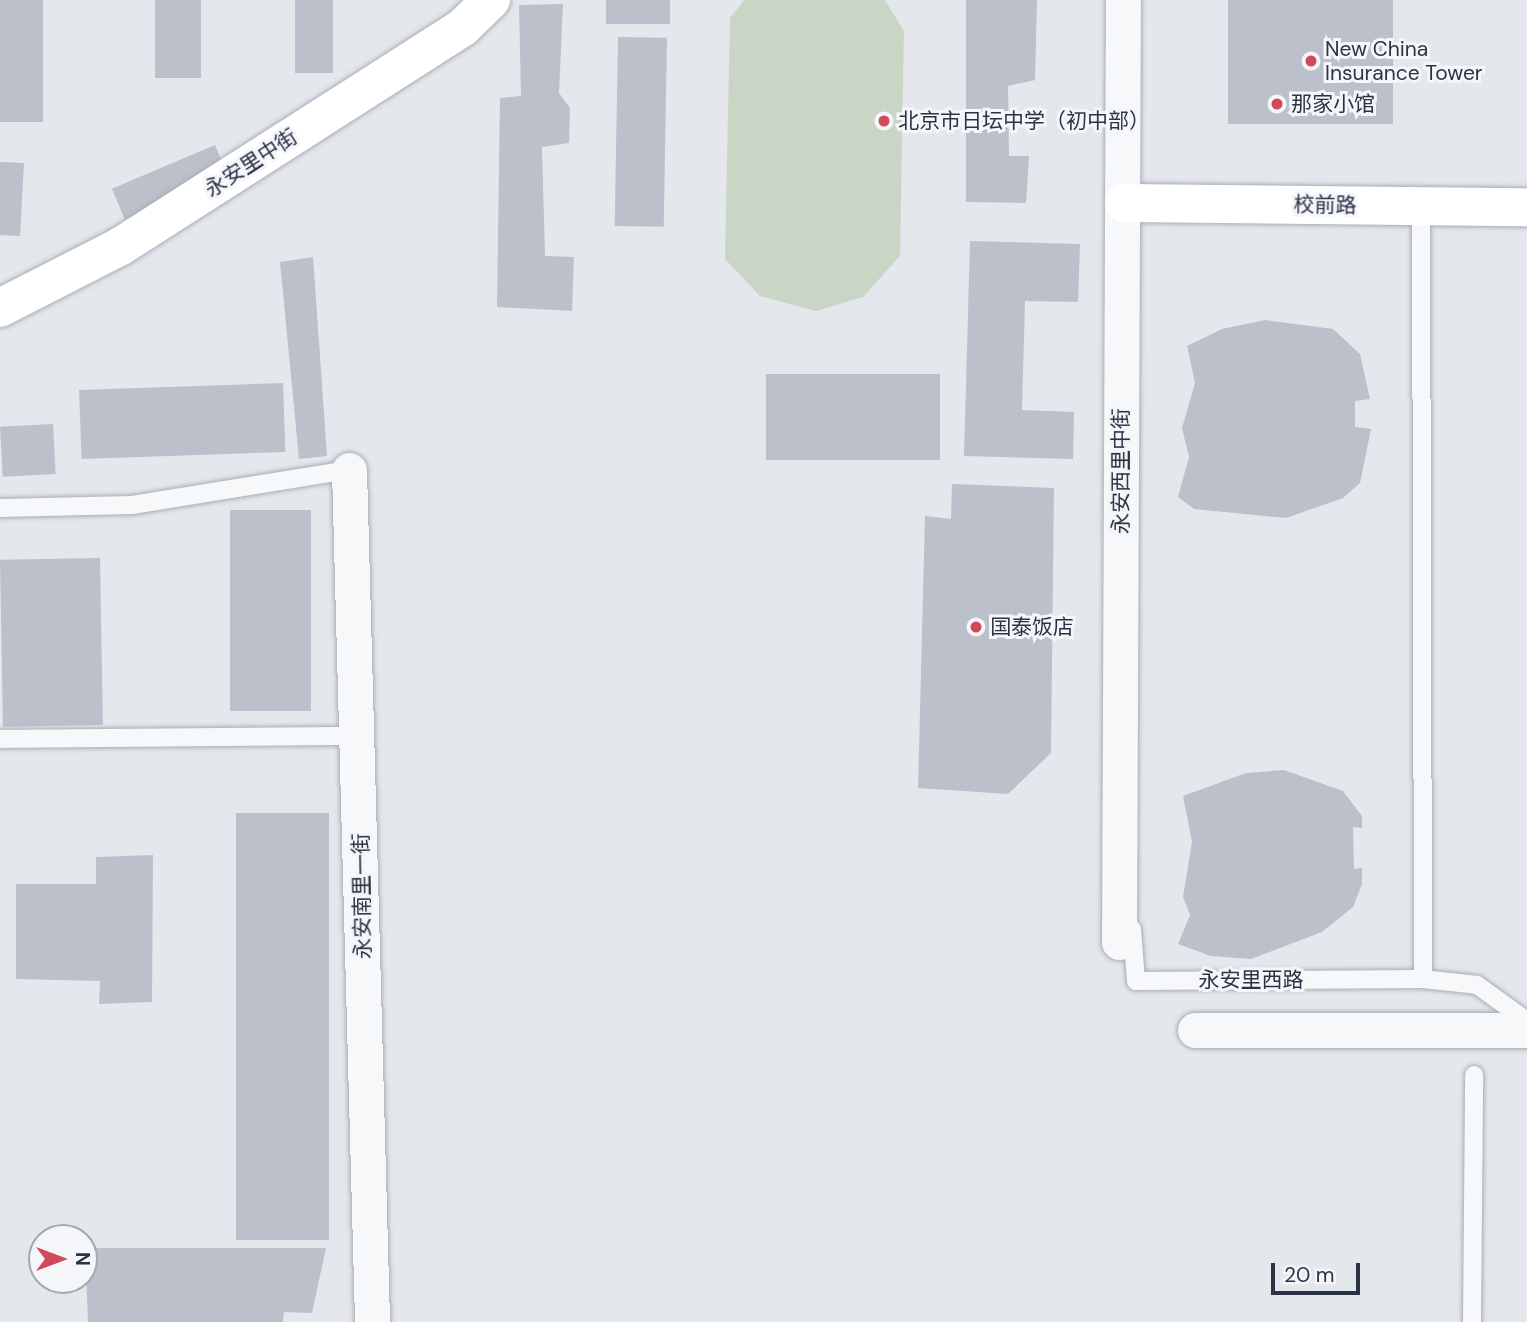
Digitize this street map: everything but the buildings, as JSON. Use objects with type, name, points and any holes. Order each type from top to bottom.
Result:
[{"type":"street","name":"永安里中街","points":[[0,307],[121,246],[463,27],[491,0]]},
{"type":"street","name":"永安西里中街","points":[[1119,942],[1123,0]]},
{"type":"street","name":"校前路","points":[[1124,203],[1527,207]]},
{"type":"street","name":"永安南里一街","points":[[349,471],[372,1322]]},
{"type":"street","points":[[1195,1030],[1527,1030]]},
{"type":"lane","points":[[1421,205],[1423,979]]},
{"type":"lane","points":[[0,508],[132,505],[349,471]]},
{"type":"lane","points":[[0,739],[358,736]]},
{"type":"lane","name":"永安里西路","points":[[1119,810],[1136,981],[1423,979],[1477,985],[1527,1021]]},
{"type":"lane","points":[[1472,1322],[1474,1075]]},
{"type":"green space","points":[[744,0],[885,0],[904,31],[900,256],[863,297],[816,311],[760,296],[725,259],[730,18]]},
{"type":"place","name":"New China Insurance Tower","points":[[1311,61]]},
{"type":"place","name":"那家小馆","points":[[1277,104]]},
{"type":"place","name":"北京市日坛中学（初中部）","points":[[884,121]]},
{"type":"place","name":"国泰饭店","points":[[976,627]]}]
